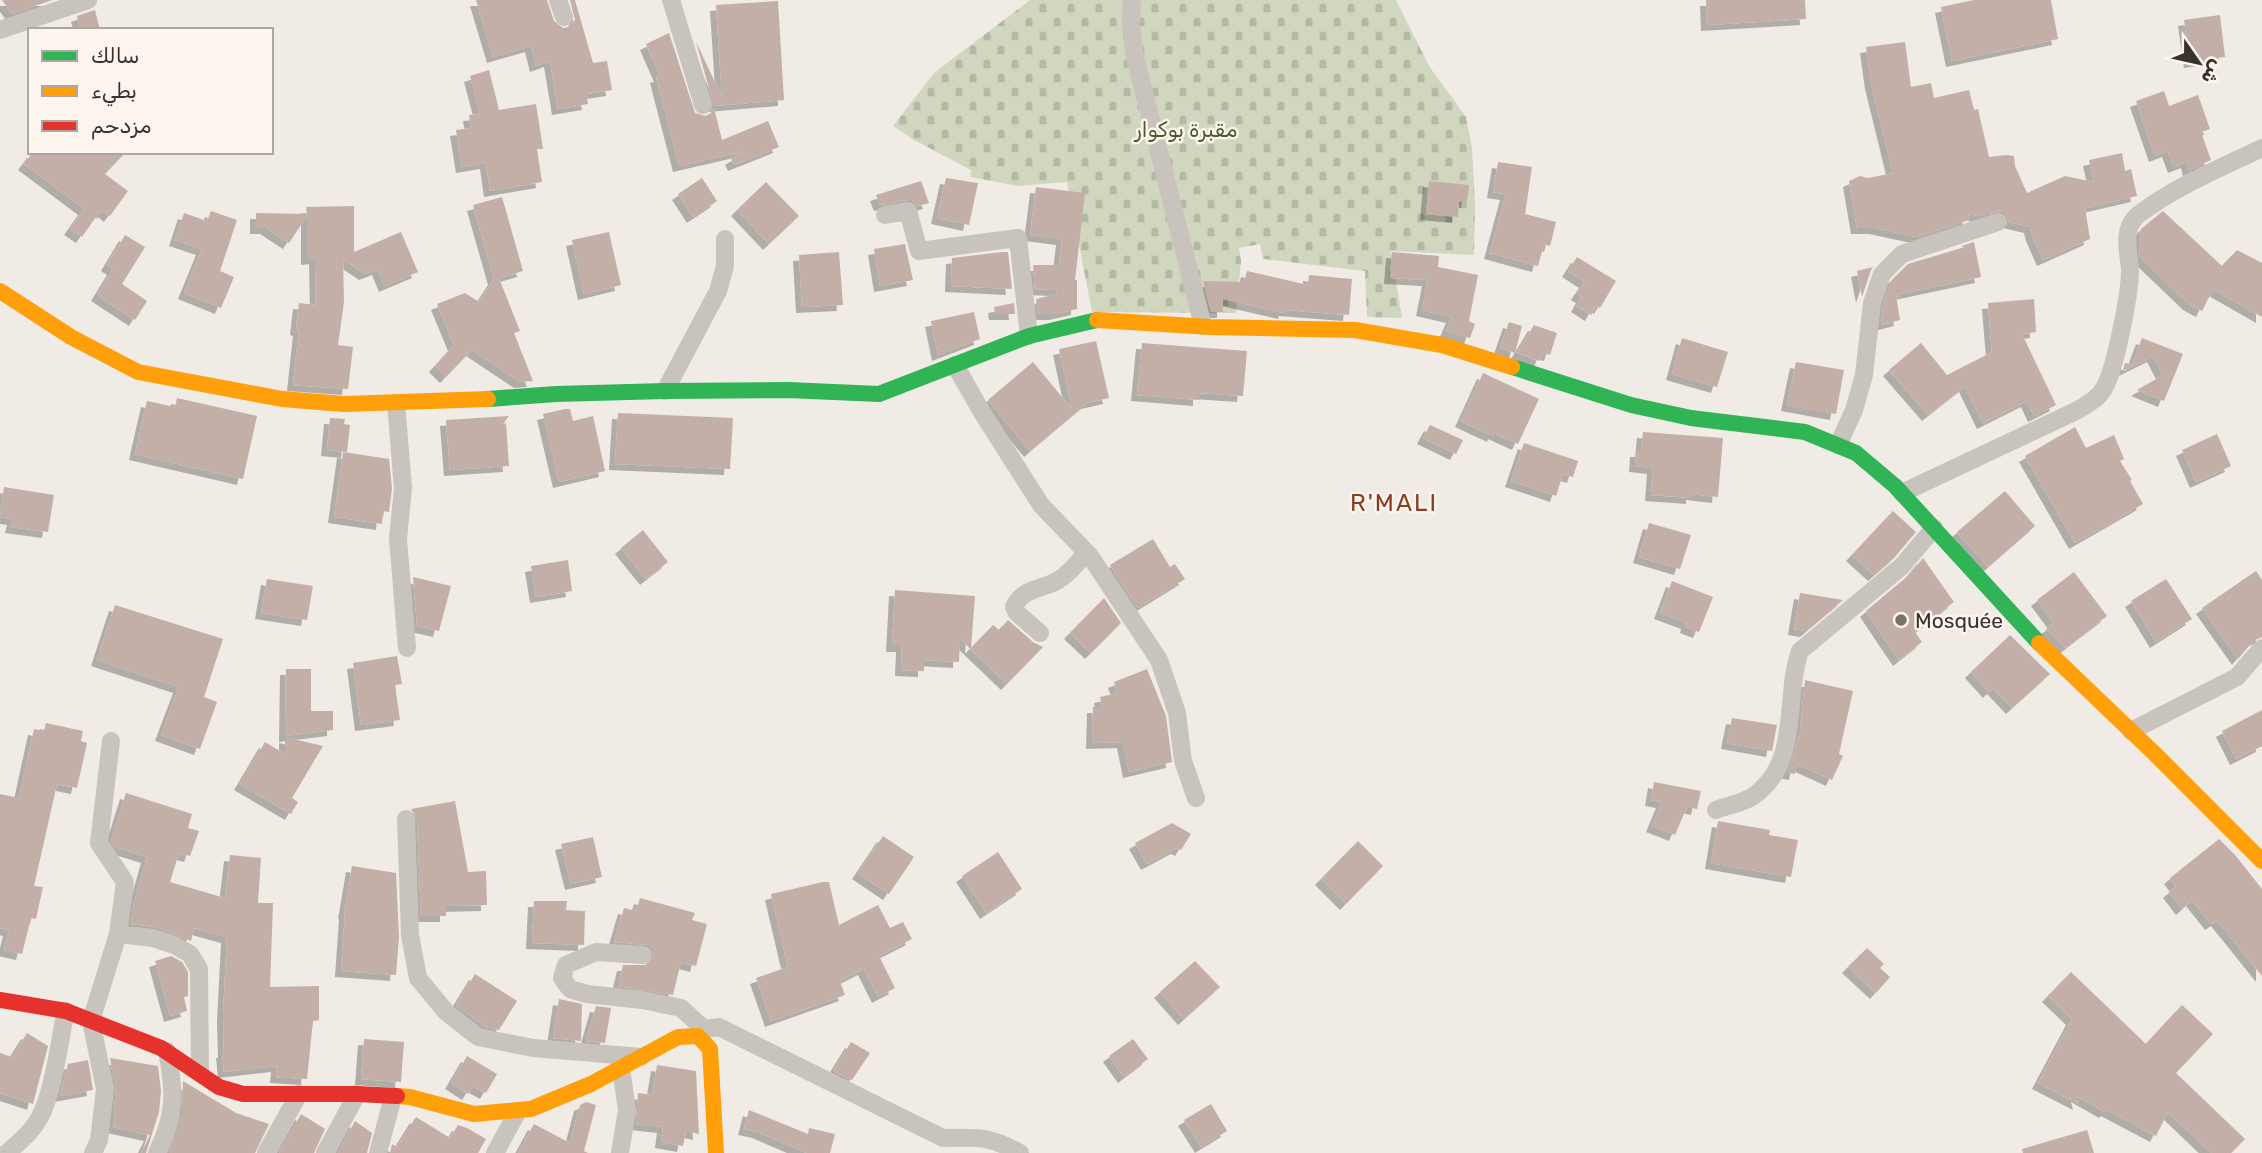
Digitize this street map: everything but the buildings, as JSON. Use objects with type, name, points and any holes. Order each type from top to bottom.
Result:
[{"type":"street","points":[[0,30],[88,0]]},
{"type":"street","points":[[671,0],[703,104]]},
{"type":"street","points":[[1132,0],[1135,57],[1203,326]]},
{"type":"street","points":[[1902,493],[2078,410],[2096,398],[2111,374],[2127,302],[2130,272],[2127,234],[2135,217],[2168,194],[2262,148]]},
{"type":"street","points":[[885,215],[908,211],[919,251],[1018,238],[1029,336]]},
{"type":"street","points":[[1838,445],[1854,410],[1864,375],[1872,303],[1882,274],[1902,254],[1998,222]]},
{"type":"street","points":[[665,391],[718,291],[725,266],[725,239]]},
{"type":"street","points":[[0,291],[71,337],[138,372],[282,399],[344,404],[457,402],[556,394],[665,391],[788,390],[879,394],[1029,336],[1094,320],[1355,330],[1442,345],[1631,405],[1691,418],[1805,432],[1856,453],[1902,493],[2031,635],[2262,860]]},
{"type":"street","points":[[955,365],[982,414],[1041,505],[1086,552],[1159,660],[1177,713],[1183,761],[1196,798]]},
{"type":"street","points":[[396,403],[403,488],[398,539],[407,648]]},
{"type":"street","points":[[1716,810],[1751,798],[1775,774],[1782,761],[1788,734],[1795,666],[1800,651],[1902,566],[1934,528]]},
{"type":"street","points":[[1040,633],[1017,613],[1014,607],[1018,598],[1031,589],[1056,582],[1068,573],[1086,552]]},
{"type":"street","points":[[2131,731],[2237,677],[2262,648]]},
{"type":"street","points":[[93,1153],[99,1140],[105,1089],[91,1021],[118,934],[125,882],[99,843],[111,741]]},
{"type":"street","points":[[406,819],[410,935],[418,978],[446,1012],[478,1037],[533,1048],[641,1057]]},
{"type":"street","points":[[118,934],[153,938],[174,944],[190,954],[199,969],[200,1073]]},
{"type":"street","points":[[643,955],[596,952],[566,965],[562,978],[570,989],[587,994],[642,1000],[681,1008],[710,1049],[716,1153]]},
{"type":"street","points":[[0,1000],[66,1011],[167,1051],[219,1087],[243,1094],[411,1097],[474,1114],[531,1109],[591,1084],[678,1037],[719,1027],[733,1032],[941,1146],[977,1138],[998,1141],[1020,1153]]},
{"type":"street","points":[[3,1153],[29,1133],[39,1118],[46,1101],[66,1011]]},
{"type":"street","points":[[157,1153],[173,1110],[174,1088],[167,1051]]},
{"type":"street","points":[[620,1153],[627,1110],[621,1068]]},
{"type":"street","points":[[266,1153],[299,1094]]},
{"type":"street","points":[[325,1153],[357,1094]]},
{"type":"street","points":[[378,1153],[393,1097]]},
{"type":"street","points":[[495,1153],[518,1111]]},
{"type":"green space","name":"مقبرة بوكوار","points":[[1030,0],[1396,0],[1429,66],[1466,117],[1472,148],[1474,255],[1391,251],[1402,318],[1367,317],[1365,271],[1263,259],[1260,244],[1239,248],[1241,261],[1236,313],[1092,312],[1067,182],[1018,186],[970,177],[971,170],[893,126],[934,73]]},
{"type":"traffic: fast","points":[[488,399],[665,391],[788,390],[879,394],[1029,336],[1097,320]]},
{"type":"traffic: fast","points":[[1512,367],[1631,405],[1691,418],[1805,432],[1856,453],[1895,486],[2039,643]]},
{"type":"traffic: slow","points":[[0,291],[71,337],[138,372],[282,399],[344,404],[488,399]]},
{"type":"traffic: slow","points":[[1097,320],[1210,327],[1355,330],[1442,345],[1512,367]]},
{"type":"traffic: slow","points":[[2039,643],[2262,861]]},
{"type":"traffic: slow","points":[[397,1096],[474,1114],[531,1109],[591,1084],[678,1037],[698,1036],[710,1049],[716,1153]]},
{"type":"traffic: jam","points":[[0,1000],[66,1011],[161,1048],[219,1087],[243,1094],[397,1096]]},
{"type":"place","name":"Mosquée","points":[[1901,620]]},
{"type":"district","name":"R'MALI","points":[[1394,503]]}]
